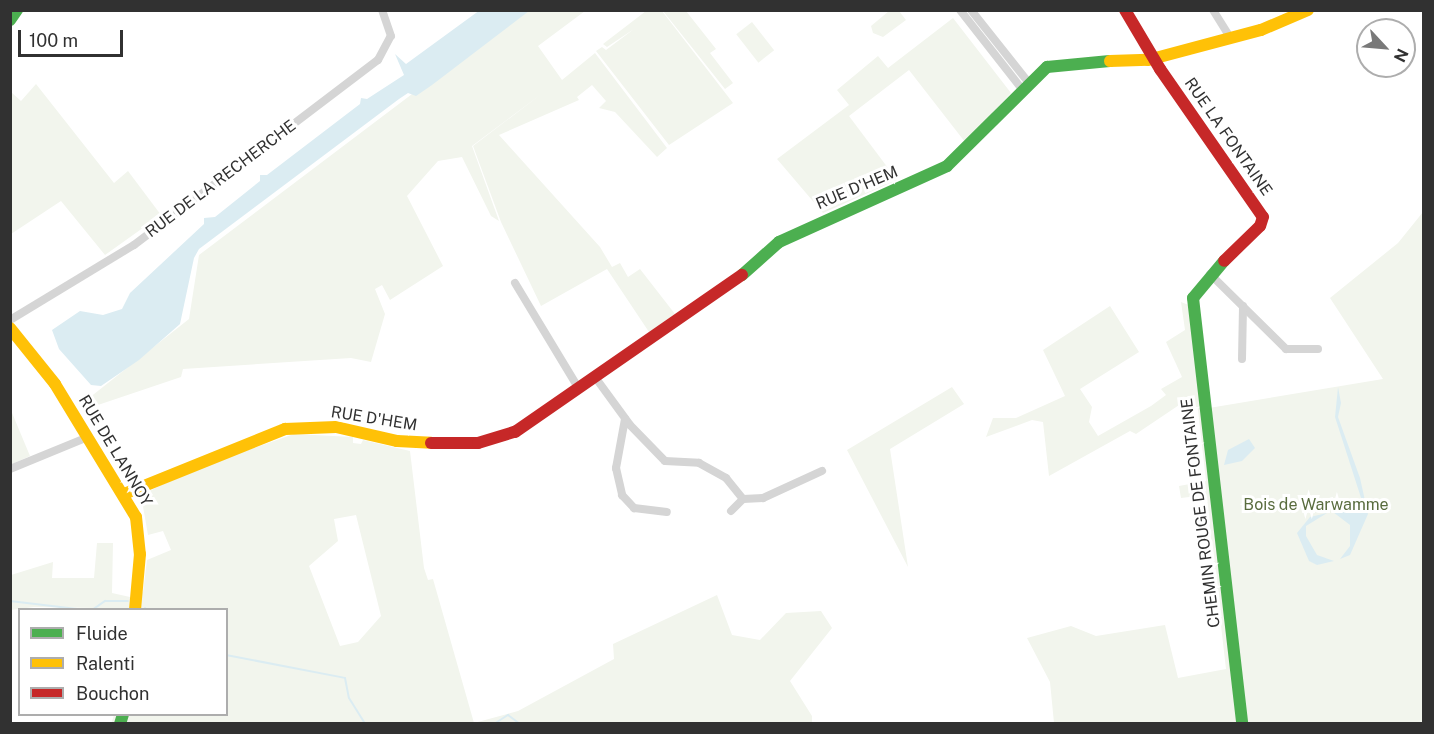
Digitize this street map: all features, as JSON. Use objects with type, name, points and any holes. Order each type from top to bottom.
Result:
[{"type":"main road","points":[[10,20],[17,10]]},
{"type":"main road","name":"RUE LA FONTAINE","points":[[1125,10],[1263,217],[1260,226],[1210,274],[1193,298]]},
{"type":"main road","name":"RUE D'HEM","points":[[124,494],[285,429],[336,428],[408,443],[487,441],[525,428],[595,377],[725,290],[779,242],[947,166],[1025,85],[1060,63],[1127,63],[1156,58],[1232,39],[1308,10]]},
{"type":"main road","name":"CHEMIN ROUGE DE FONTAINE","points":[[1193,298],[1242,723]]},
{"type":"main road","name":"RUE DE LANNOY","points":[[10,328],[49,374],[124,494],[140,533],[135,608]]},
{"type":"street","name":"RUE DE LA RECHERCHE","points":[[10,320],[139,241],[378,60],[391,36],[382,10]]},
{"type":"street","points":[[960,10],[1025,85]]},
{"type":"street","points":[[971,10],[1025,85]]},
{"type":"street","points":[[1213,10],[1232,39]]},
{"type":"street","points":[[1210,274],[1286,349],[1318,349]]},
{"type":"street","points":[[515,283],[579,389]]},
{"type":"street","points":[[1242,359],[1243,306]]},
{"type":"street","points":[[595,377],[625,419],[664,461],[699,463],[726,478],[742,499]]},
{"type":"street","points":[[625,419],[616,468],[622,495],[631,507],[667,512]]},
{"type":"street","points":[[10,469],[88,437]]},
{"type":"street","points":[[730,511],[742,499],[763,498],[822,471]]},
{"type":"green space","points":[[522,11],[585,11],[538,46],[562,80],[595,53],[667,148],[657,157],[615,112],[599,108],[606,101],[592,85],[577,97],[579,100],[499,135],[600,247],[612,267],[620,263],[628,277],[640,269],[675,314],[649,332],[607,269],[541,306],[501,222],[473,146],[544,92],[472,146],[499,221],[491,216],[462,157],[438,161],[407,196],[443,266],[390,300],[382,285],[375,289],[385,314],[371,362],[351,358],[183,369],[181,377],[92,407],[89,398],[189,319],[199,255]]},
{"type":"green space","points":[[646,11],[662,11],[733,103],[669,145],[596,51],[602,47],[606,50],[634,29],[607,47],[603,44]]},
{"type":"green space","points":[[663,11],[686,11],[716,49],[710,53],[733,83],[725,89]]},
{"type":"green space","points":[[889,11],[899,11],[906,20],[883,37],[873,33],[871,26]]},
{"type":"green space","points":[[953,18],[1011,93],[965,142],[909,70],[849,116],[897,180],[823,213],[777,159],[849,105],[837,90],[878,56],[888,68]]},
{"type":"green space","points":[[752,22],[774,50],[758,63],[736,34]]},
{"type":"green space","points":[[36,84],[114,183],[128,171],[161,215],[105,255],[61,201],[11,234],[11,92],[21,101]]},
{"type":"green space","name":"Bois de Warwamme","points":[[1423,212],[1423,723],[1054,723],[1050,682],[1027,638],[1071,626],[1096,636],[1165,625],[1178,678],[1226,669],[1206,495],[1181,498],[1179,486],[1206,481],[1198,410],[1191,397],[1136,434],[1130,431],[1049,476],[1043,422],[1032,420],[986,437],[993,418],[1016,418],[1065,396],[1043,350],[1110,306],[1139,352],[1080,389],[1092,407],[1089,422],[1098,436],[1151,406],[1166,395],[1161,389],[1182,377],[1166,342],[1185,330],[1181,302],[1199,309],[1209,408],[1383,379],[1330,298],[1398,243]]},
{"type":"green space","points":[[952,387],[964,404],[890,449],[908,567],[847,450]]},
{"type":"green space","points":[[10,408],[30,456],[10,465]]},
{"type":"green space","points":[[294,434],[353,437],[353,443],[361,444],[363,440],[410,451],[424,568],[428,580],[433,579],[474,723],[518,711],[614,659],[613,644],[717,595],[732,635],[760,640],[786,613],[821,611],[832,628],[790,681],[812,716],[812,723],[111,724],[114,716],[228,716],[228,608],[34,607],[11,610],[11,575],[53,562],[52,578],[94,578],[97,543],[113,543],[112,593],[130,597],[143,592],[147,560],[171,550],[163,531],[148,535],[141,495],[197,468]],"holes":[[[356,515],[381,616],[358,642],[340,646],[309,566],[338,541],[334,519]]]},
{"type":"shaded area","points":[[480,10],[529,11],[416,96],[408,93],[399,99],[199,249],[194,258],[180,324],[139,360],[101,386],[91,385],[59,349],[52,330],[80,311],[103,315],[122,309],[130,293],[204,224],[204,218],[215,217],[260,181],[260,175],[267,175],[360,104],[361,98],[367,99],[404,75],[395,54],[406,64]]},
{"type":"shaded area","points":[[1338,387],[1341,403],[1338,417],[1360,478],[1368,514],[1350,555],[1340,559],[1350,546],[1350,525],[1333,512],[1339,505],[1357,509],[1363,504],[1335,417]]},
{"type":"shaded area","points":[[1249,439],[1255,448],[1242,461],[1224,465],[1228,450]]},
{"type":"shaded area","points":[[1327,513],[1306,526],[1306,536],[1317,555],[1334,561],[1317,565],[1309,561],[1297,533],[1310,517]]},
{"type":"waterway","points":[[10,601],[68,608]]},
{"type":"waterway","points":[[95,608],[105,601],[128,601]]},
{"type":"waterway","points":[[228,655],[345,678],[349,698],[365,724]]},
{"type":"waterway","points":[[494,724],[508,715],[520,724]]},
{"type":"traffic: fast","points":[[10,20],[17,10]]},
{"type":"traffic: fast","points":[[742,275],[779,242],[947,166],[1047,67],[1110,61]]},
{"type":"traffic: fast","points":[[1224,261],[1193,298],[1242,724]]},
{"type":"traffic: fast","points":[[120,724],[122,716]]},
{"type":"traffic: slow","points":[[1110,61],[1148,60],[1261,30],[1308,10]]},
{"type":"traffic: slow","points":[[10,328],[55,384],[136,517],[140,554],[135,608]]},
{"type":"traffic: slow","points":[[124,494],[285,429],[336,427],[397,441],[431,443]]},
{"type":"traffic: jam","points":[[1125,10],[1160,69],[1263,217],[1260,226],[1224,261]]},
{"type":"traffic: jam","points":[[431,443],[478,443],[515,432],[742,275]]}]
